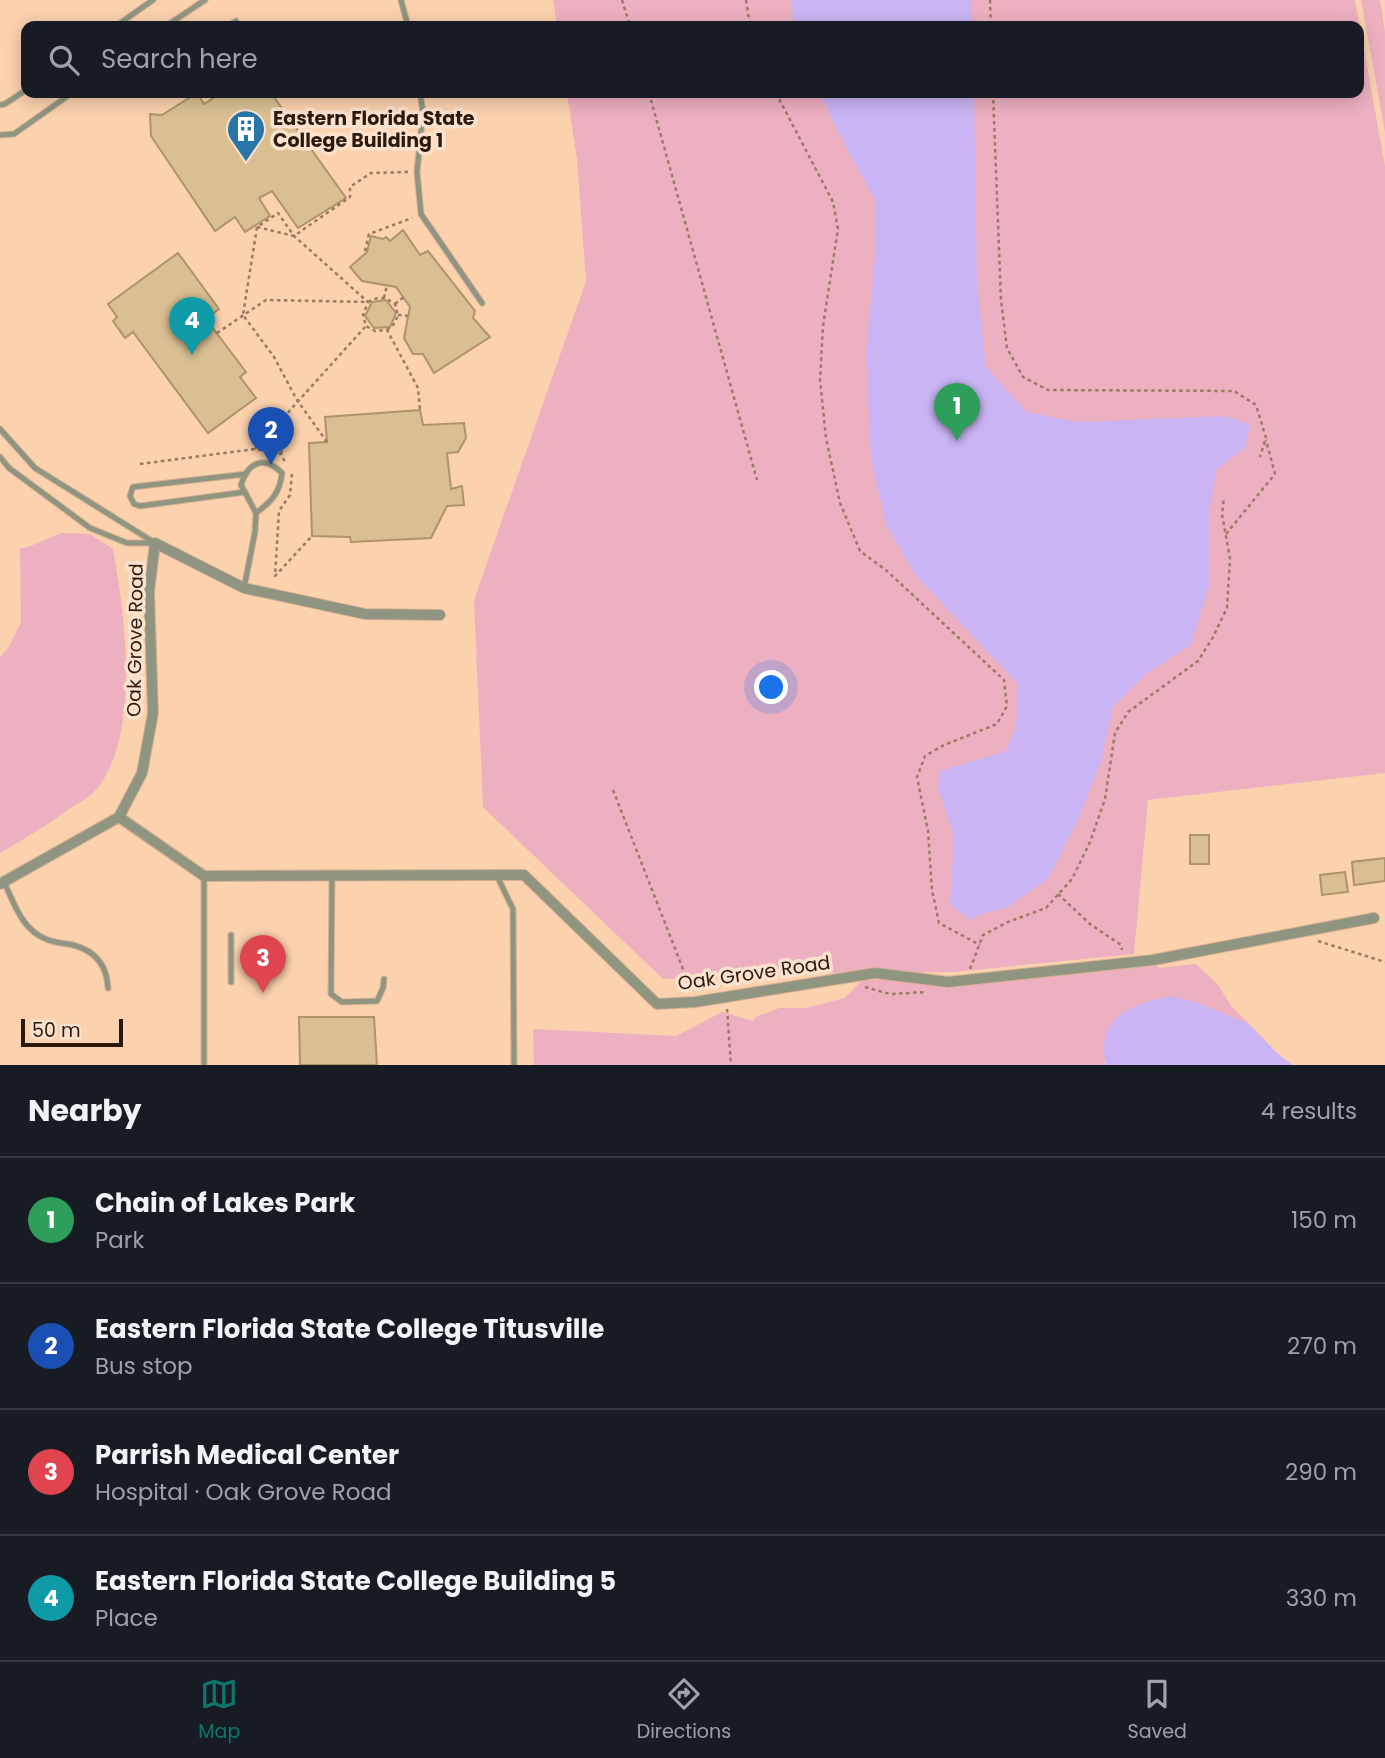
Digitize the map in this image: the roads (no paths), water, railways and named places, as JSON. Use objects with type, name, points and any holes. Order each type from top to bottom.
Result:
[{"type":"street","points":[[155,543],[244,588],[365,614],[440,615]]},
{"type":"street","name":"Oak Grove Road","points":[[119,817],[142,773],[153,713],[149,592],[155,543]]},
{"type":"street","points":[[2,883],[119,817],[205,876]]},
{"type":"street","name":"Oak Grove Road","points":[[205,876],[524,875],[657,1004],[695,1002],[875,973],[948,982],[1153,960],[1374,918]]},
{"type":"lane","points":[[123,21],[153,0]]},
{"type":"lane","points":[[174,21],[205,0]]},
{"type":"lane","points":[[401,0],[407,21]]},
{"type":"lane","points":[[0,106],[21,93]]},
{"type":"lane","points":[[0,135],[14,134],[65,98]]},
{"type":"lane","points":[[421,98],[417,172],[421,214],[482,303]]},
{"type":"lane","points":[[0,429],[35,468],[155,543]]},
{"type":"lane","points":[[0,457],[9,468],[90,528],[127,543],[155,543]]},
{"type":"lane","points":[[244,588],[256,513],[241,485],[254,464],[263,462],[275,466],[282,473],[277,494],[256,513]]},
{"type":"lane","points":[[244,492],[140,506],[134,504],[130,496],[133,486],[246,474]]},
{"type":"lane","points":[[496,875],[513,909],[514,1065]]},
{"type":"lane","points":[[204,1065],[205,876]]},
{"type":"lane","points":[[332,876],[331,994],[342,1002],[377,1001],[384,979]]},
{"type":"lane","points":[[2,883],[21,919],[44,939],[76,946],[99,958],[108,975],[108,988]]},
{"type":"lane","points":[[231,935],[231,982]]},
{"type":"place","name":"Eastern Florida State College Building 1","points":[[246,163]]},
{"type":"place","name":"Eastern Florida State College Building 5","points":[[192,355]]},
{"type":"place","name":"Chain of Lakes Park","points":[[957,441]]},
{"type":"place","name":"Eastern Florida State College Titusville","points":[[271,465]]},
{"type":"place","name":"Parrish Medical Center","points":[[263,993]]}]
